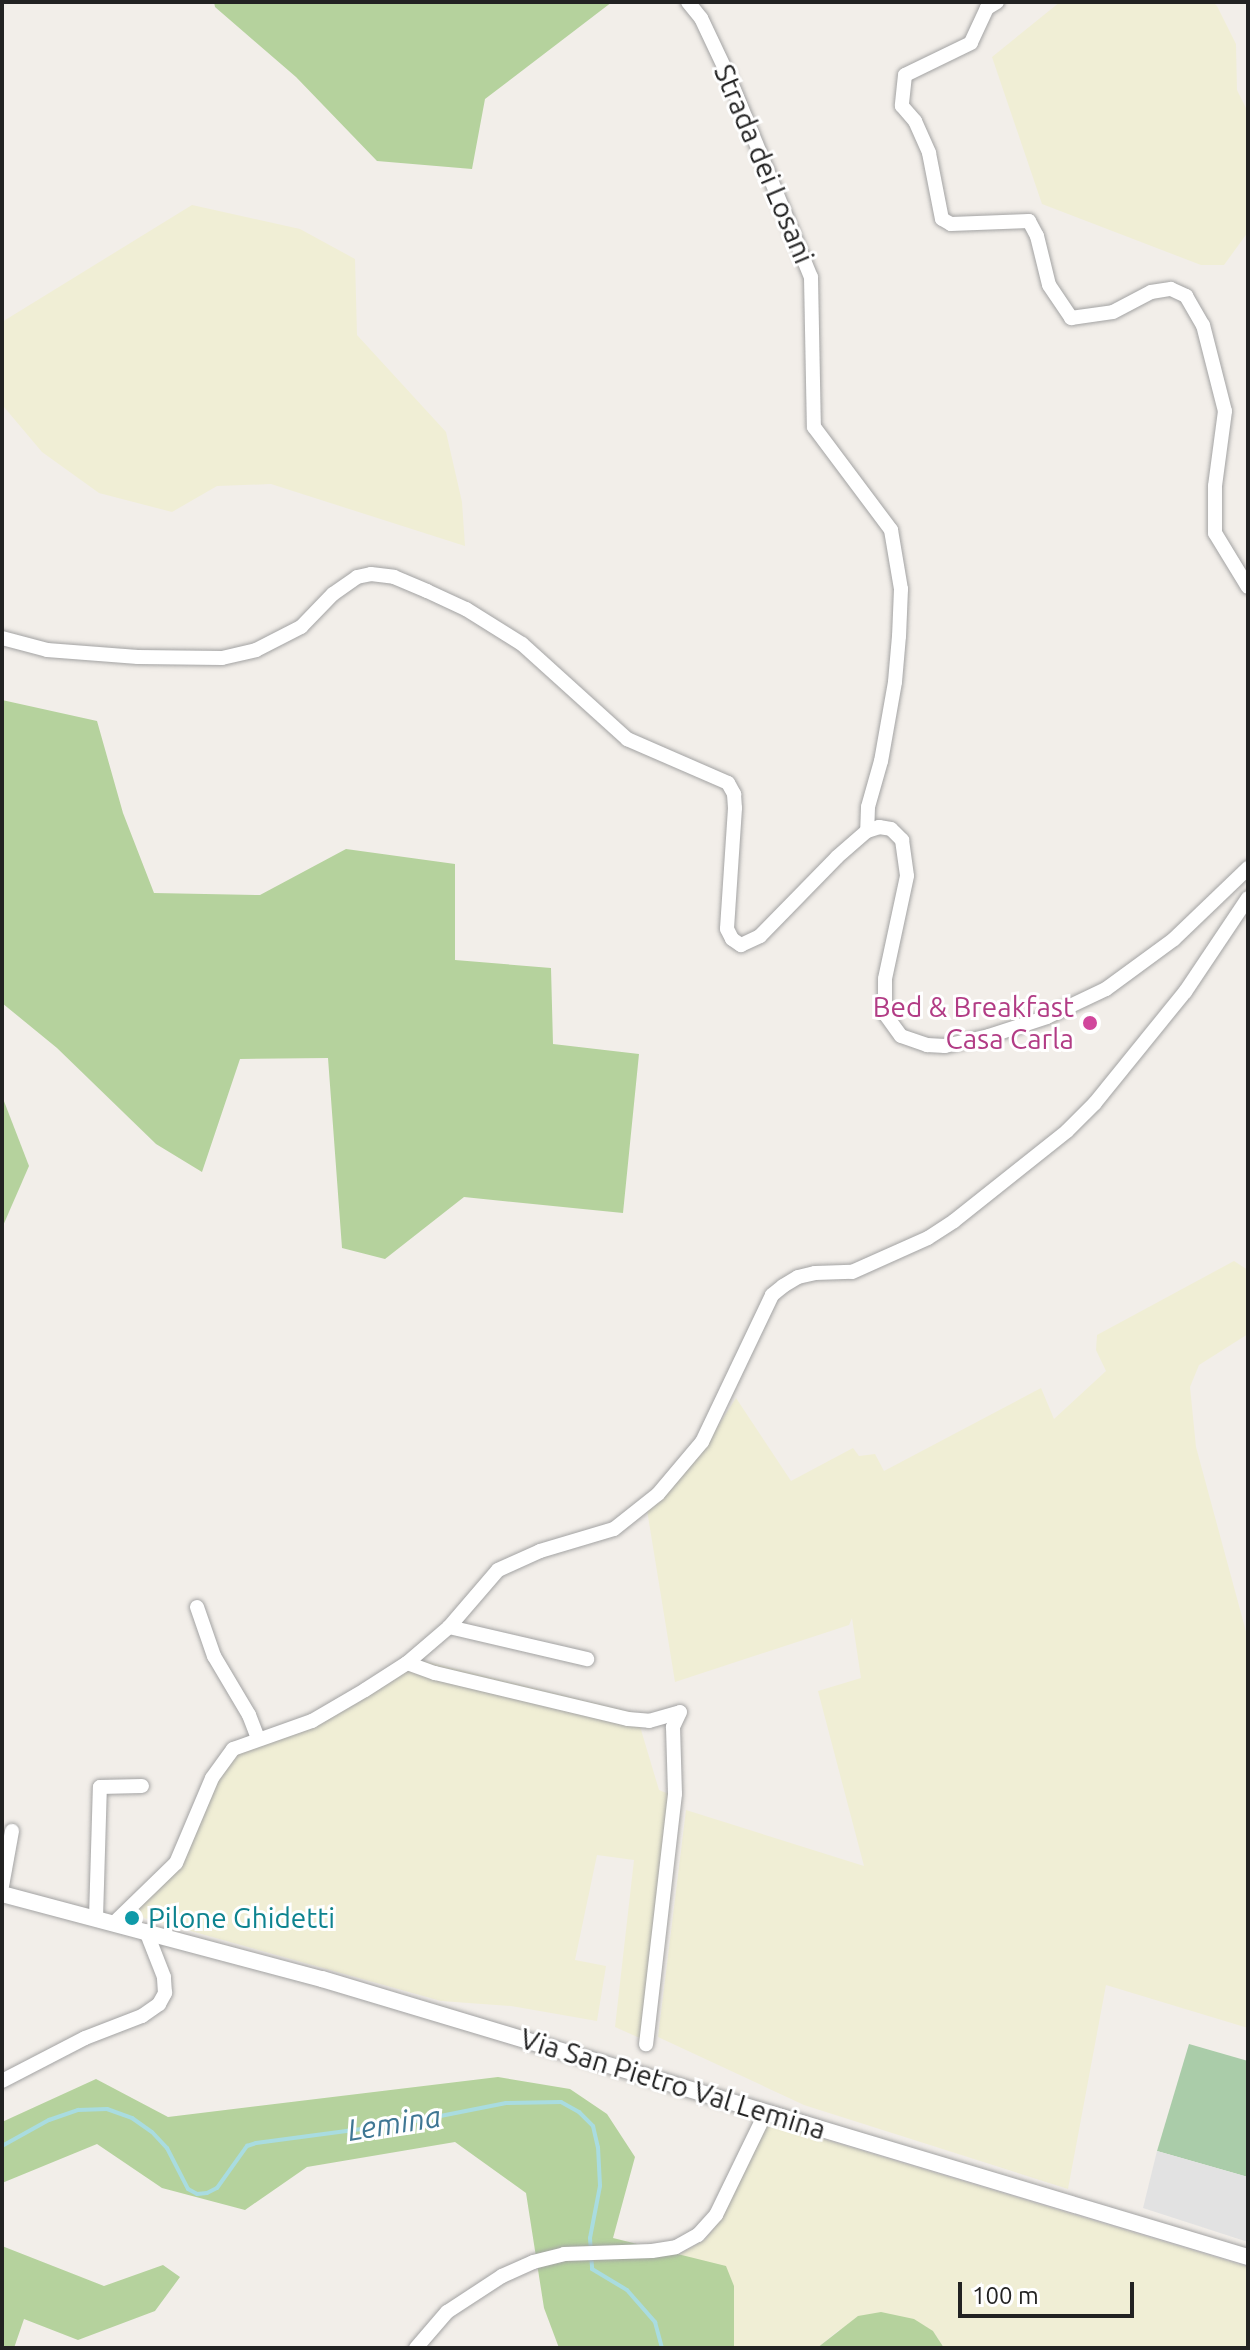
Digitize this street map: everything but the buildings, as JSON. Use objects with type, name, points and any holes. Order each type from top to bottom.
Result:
[{"type":"street","name":"Strada dei Losani","points":[[688,2],[701,18],[728,75],[811,277],[814,427],[891,530],[901,589],[899,636],[895,682],[881,761],[868,807],[867,831]]},
{"type":"street","points":[[997,2],[987,8],[971,43],[905,75],[902,106],[915,121],[929,153],[942,219],[951,224],[1029,221],[1037,236],[1049,285],[1071,318],[1113,312],[1151,292],[1171,289],[1186,296],[1213,360],[1225,419],[1215,478],[1215,533],[1248,587]]},
{"type":"street","points":[[2,638],[47,650],[138,657],[222,658],[281,640],[301,627],[333,594],[357,577],[371,574],[394,577],[466,609],[522,644],[627,739],[728,783],[734,794],[735,808],[727,929],[732,939],[741,945],[760,936],[837,857],[867,831],[879,827],[891,829],[902,840],[907,859],[904,903],[885,979],[885,1014],[901,1036],[927,1045],[977,1039],[1076,1005],[1134,970],[1174,939],[1248,868]]},
{"type":"street","points":[[114,1923],[176,1863],[212,1778],[225,1756],[239,1744],[312,1721],[407,1663],[449,1627],[498,1570],[540,1551],[614,1529],[658,1494],[702,1442],[772,1295],[783,1286],[815,1273],[852,1272],[928,1238],[1067,1131],[1095,1103],[1185,992],[1248,898]]},
{"type":"street","points":[[197,1607],[214,1656],[249,1715],[258,1738]]},
{"type":"street","points":[[449,1627],[587,1659]]},
{"type":"street","points":[[407,1663],[435,1673],[628,1719],[649,1721],[680,1712],[673,1727],[675,1794],[646,2044]]},
{"type":"street","points":[[96,1918],[100,1787],[142,1786]]},
{"type":"street","points":[[2,1886],[12,1831]]},
{"type":"street","name":"Via San Pietro Val Lemina","points":[[2,1894],[146,1931],[1248,2257]]},
{"type":"street","points":[[2,2081],[85,2038],[142,2016],[159,2004],[165,1993],[164,1977],[146,1931]]},
{"type":"street","points":[[416,2348],[447,2312],[502,2276],[533,2262],[564,2254],[652,2251],[676,2247],[698,2235],[710,2224],[766,2112]]},
{"type":"shaded area","points":[[1060,2],[1213,2],[1217,6],[1236,44],[1237,90],[1248,112],[1248,232],[1224,265],[1201,265],[1042,204],[992,57]]},
{"type":"shaded area","points":[[192,205],[300,229],[355,259],[357,335],[446,432],[462,502],[465,546],[271,484],[217,486],[172,512],[99,493],[42,452],[4,407],[2,322]]},
{"type":"shaded area","points":[[1234,1261],[1248,1270],[1248,1334],[1199,1365],[1190,1387],[1196,1447],[1248,1639],[1248,2028],[1106,1985],[1068,2189],[804,2105],[658,2037],[686,1810],[864,1866],[818,1691],[861,1678],[852,1618],[849,1625],[675,1682],[647,1510],[714,1432],[736,1398],[791,1481],[853,1448],[859,1456],[875,1454],[884,1471],[1041,1388],[1054,1419],[1106,1371],[1096,1350],[1097,1335]]},
{"type":"shaded area","points":[[424,1661],[636,1713],[659,1790],[669,1794],[642,2039],[615,2027],[634,1860],[597,1855],[575,1960],[606,1966],[597,2021],[511,2006],[441,2001],[144,1918],[138,1906],[161,1884],[214,1784],[240,1751],[325,1721]]},
{"type":"shaded area","points":[[773,2124],[1248,2267],[1248,2348],[944,2348],[933,2331],[839,2330],[817,2348],[734,2348],[734,2286],[680,2254],[706,2239],[720,2220],[766,2127]]},
{"type":"shaded area","points":[[1157,2151],[1248,2177],[1248,2242],[1143,2208]]},
{"type":"green space","points":[[214,2],[612,2],[485,99],[472,169],[377,161],[296,77],[215,7]]},
{"type":"green space","points":[[2,700],[97,721],[123,813],[154,893],[260,895],[346,849],[455,864],[455,960],[551,968],[553,1044],[639,1054],[623,1213],[464,1197],[385,1259],[342,1248],[328,1058],[240,1059],[202,1172],[156,1144],[57,1048],[2,1003]]},
{"type":"green space","points":[[2,1096],[29,1166],[2,1228]]},
{"type":"green space","points":[[1189,2044],[1248,2061],[1248,2177],[1157,2151]]},
{"type":"green space","points":[[498,2077],[570,2089],[607,2114],[635,2157],[613,2238],[726,2266],[734,2286],[734,2348],[559,2348],[544,2308],[526,2193],[455,2142],[307,2167],[245,2210],[162,2188],[97,2144],[2,2183],[2,2122],[96,2079],[168,2117]]},
{"type":"green space","points":[[2,2246],[104,2286],[163,2265],[180,2277],[155,2311],[78,2340],[24,2319],[14,2348],[2,2348]]},
{"type":"green space","points":[[881,2312],[914,2319],[933,2331],[944,2348],[817,2348],[858,2316]]},
{"type":"waterway","name":"Lemina","points":[[2,2146],[49,2120],[78,2110],[107,2109],[132,2118],[152,2132],[167,2148],[188,2189],[197,2194],[217,2188],[247,2146],[256,2143],[405,2123],[506,2103],[561,2102],[579,2112],[593,2126],[598,2147],[600,2186],[590,2238],[592,2269],[627,2290],[655,2322],[662,2348]]},
{"type":"place","name":"Bed & Breakfast Casa Carla","points":[[1090,1023]]},
{"type":"place","name":"Pilone Ghidetti","points":[[132,1918]]}]
